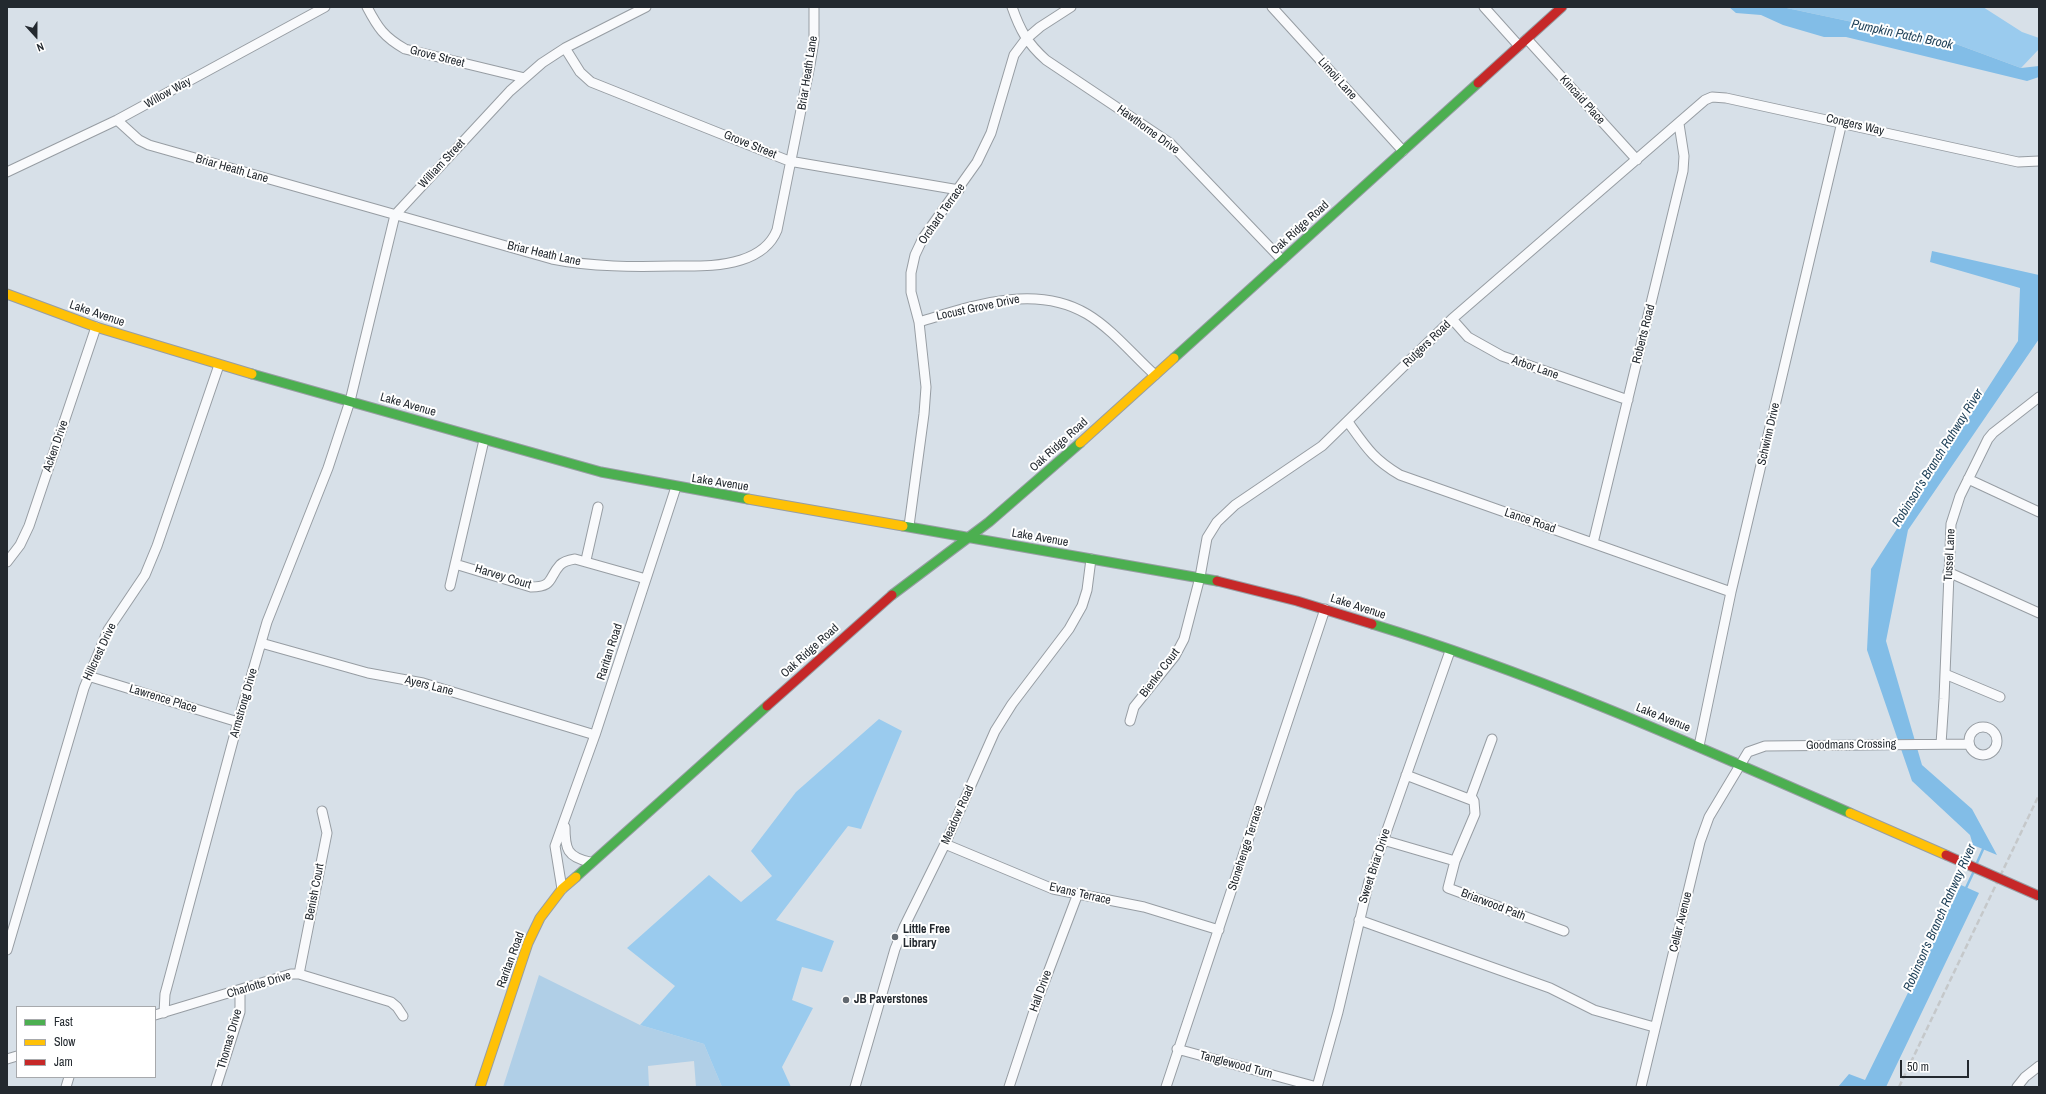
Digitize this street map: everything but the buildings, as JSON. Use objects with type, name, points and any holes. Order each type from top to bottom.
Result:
[{"type":"main road","name":"Oak Ridge Road","points":[[562,889],[590,862],[903,585],[969,537],[1047,473],[1562,7]]},
{"type":"main road","name":"Lake Avenue","points":[[7,294],[96,327],[219,365],[601,472],[676,488],[909,526],[1200,577],[1265,592],[1325,609],[1450,650],[1613,711],[1699,746],[2039,896]]},
{"type":"main road","name":"Raritan Road","points":[[480,1087],[528,943],[540,918],[562,889]]},
{"type":"street","name":"Willow Way","points":[[7,172],[117,120],[325,7]]},
{"type":"street","name":"Grove Street","points":[[367,7],[376,23],[388,39],[404,49],[525,78]]},
{"type":"street","name":"William Street","points":[[350,401],[395,215],[510,91],[542,63],[565,48],[646,7]]},
{"type":"street","name":"Briar Heath Lane","points":[[117,120],[138,140],[149,145],[395,215],[575,264],[647,267],[716,266],[742,260],[761,251],[773,240],[777,230],[793,162],[814,42],[814,7]]},
{"type":"street","name":"Hawthorne Drive","points":[[1012,7],[1026,39],[1046,60],[1170,143],[1282,260]]},
{"type":"street","name":"Orchard Terrace","points":[[909,526],[925,400],[923,349],[919,322],[911,292],[911,273],[916,255],[926,234],[959,190],[977,162],[991,133],[1014,55],[1026,39],[1040,27],[1071,7]]},
{"type":"street","name":"Limoli Lane","points":[[1272,7],[1402,151]]},
{"type":"street","points":[[1484,7],[1519,46]]},
{"type":"street","name":"Kincaid Place","points":[[1527,39],[1637,160]]},
{"type":"street","name":"Grove Street","points":[[565,48],[580,72],[591,82],[793,162],[959,190]]},
{"type":"street","name":"Congers Way","points":[[1679,124],[1705,100],[1718,97],[1842,122],[2018,162],[2039,161]]},
{"type":"street","name":"Schwinn Drive","points":[[1699,746],[1731,592],[1842,122]]},
{"type":"street","name":"Rutgers Road","points":[[1200,577],[1207,538],[1217,522],[1235,505],[1322,446],[1452,319],[1679,124]]},
{"type":"street","name":"Roberts Road","points":[[1593,543],[1683,171],[1684,156],[1679,124]]},
{"type":"street","name":"Locust Grove Drive","points":[[919,322],[948,313],[1003,300],[1029,298],[1051,299],[1069,305],[1088,314],[1155,375]]},
{"type":"street","name":"Arbor Lane","points":[[1452,319],[1468,336],[1502,356],[1628,400]]},
{"type":"street","name":"Acken Drive","points":[[7,562],[20,545],[29,526],[96,327]]},
{"type":"street","name":"Hillcrest Drive","points":[[7,950],[88,676],[108,630],[148,567],[219,365]]},
{"type":"street","name":"Tussel Lane","points":[[1941,744],[1948,572],[1952,520],[1968,479],[1986,442],[1993,433],[2039,397]]},
{"type":"street","name":"Armstrong Drive","points":[[159,1014],[238,722],[267,622],[328,468],[350,401]]},
{"type":"street","name":"Lance Road","points":[[1348,422],[1368,451],[1382,464],[1400,475],[1731,592]]},
{"type":"street","points":[[450,586],[484,440]]},
{"type":"street","points":[[1968,479],[2039,512]]},
{"type":"street","name":"Raritan Road","points":[[562,889],[555,846],[565,824],[676,488]]},
{"type":"street","points":[[586,560],[598,507]]},
{"type":"street","name":"Harvey Court","points":[[455,564],[530,587],[540,587],[549,583],[558,567],[564,562],[575,559],[586,560],[646,580]]},
{"type":"street","name":"Meadow Road","points":[[855,1087],[895,949],[904,927],[946,844],[996,731],[1012,704],[1069,629],[1082,606],[1087,590],[1091,559]]},
{"type":"street","points":[[1948,572],[2039,613]]},
{"type":"street","name":"Bienko Court","points":[[1130,721],[1134,707],[1175,656],[1184,639],[1200,577]]},
{"type":"street","name":"Stonehenge Terrace","points":[[1166,1087],[1177,1049],[1219,930],[1325,609]]},
{"type":"street","name":"Ayers Lane","points":[[261,643],[368,673],[423,683],[595,735]]},
{"type":"street","name":"Sweet Briar Drive","points":[[1317,1087],[1338,1012],[1369,881],[1450,650]]},
{"type":"street","points":[[1945,674],[2000,697]]},
{"type":"street","name":"Lawrence Place","points":[[88,676],[238,722]]},
{"type":"street","name":"Briarwood Path","points":[[1492,739],[1472,796],[1475,814],[1455,862],[1448,888],[1564,931]]},
{"type":"street","name":"Goodmans Crossing","points":[[1740,765],[1748,752],[1765,746],[1969,744]]},
{"type":"street","name":"Cellar Avenue","points":[[1642,1087],[1654,1027],[1700,842],[1709,817],[1740,765]]},
{"type":"street","points":[[1406,775],[1474,801]]},
{"type":"street","name":"Benish Court","points":[[299,974],[328,833],[322,811]]},
{"type":"street","name":"Raritan Road","points":[[565,824],[565,843],[569,853],[577,859],[590,862]]},
{"type":"street","points":[[1383,840],[1455,862]]},
{"type":"street","name":"Evans Terrace","points":[[946,844],[1052,889],[1077,896],[1144,907],[1219,930]]},
{"type":"street","name":"Hall Drive","points":[[1009,1087],[1038,999],[1077,896]]},
{"type":"street","points":[[1359,920],[1550,988],[1594,1010],[1654,1027]]},
{"type":"street","name":"Charlotte Drive","points":[[159,1014],[240,991],[291,974],[299,974],[391,1002],[397,1007],[402,1016]]},
{"type":"street","name":"Thomas Drive","points":[[216,1087],[240,1012],[240,991]]},
{"type":"street","name":"Tanglewood Turn","points":[[1177,1049],[1317,1087]]},
{"type":"street","points":[[2017,1087],[2025,1077],[2039,1066]]},
{"type":"shaded area","points":[[1782,7],[1983,7],[2022,32],[2039,38],[2039,49],[2021,68],[1956,44]]},
{"type":"shaded area","points":[[879,719],[902,731],[861,829],[848,826],[776,920],[834,941],[822,972],[802,967],[792,1000],[813,1008],[782,1067],[791,1087],[722,1087],[704,1044],[640,1025],[675,986],[627,948],[709,875],[741,902],[772,876],[751,851],[796,792]]},
{"type":"shaded area","points":[[539,975],[640,1025],[704,1044],[722,1087],[696,1087],[694,1061],[648,1066],[649,1087],[503,1087]]},
{"type":"water","name":"Pumpkin Patch Brook","points":[[1729,7],[1782,7],[1956,44],[2021,68],[2039,66],[2039,77],[2027,81],[1846,37],[1824,37],[1783,25],[1761,15],[1736,13]]},
{"type":"water","points":[[1932,251],[2039,275],[2039,339],[1908,530],[1886,641],[1922,765],[1972,809],[1997,855],[1973,845],[1970,835],[1912,781],[1867,650],[1871,569],[2018,341],[2020,288],[1930,262]]},
{"type":"water","points":[[1961,885],[1979,893],[1886,1087],[1838,1087],[1849,1074],[1865,1080]]},
{"type":"waterway","name":"Robinson's Branch Rahway River","points":[[1976,865],[1984,847]]},
{"type":"waterway","name":"Robinson's Branch Rahway River","points":[[1965,890],[1974,871]]},
{"type":"railway","points":[[1899,1087],[2039,795]]},
{"type":"traffic: fast","points":[[1174,358],[1478,83]]},
{"type":"traffic: fast","points":[[252,374],[601,472],[748,499]]},
{"type":"traffic: fast","points":[[892,595],[989,522],[1080,443]]},
{"type":"traffic: fast","points":[[903,526],[1217,581]]},
{"type":"traffic: fast","points":[[1372,624],[1494,665],[1614,711],[1850,813]]},
{"type":"traffic: fast","points":[[576,877],[767,706]]},
{"type":"traffic: slow","points":[[7,294],[96,327],[252,374]]},
{"type":"traffic: slow","points":[[1080,443],[1174,358]]},
{"type":"traffic: slow","points":[[748,499],[903,526]]},
{"type":"traffic: slow","points":[[1850,813],[1946,855]]},
{"type":"traffic: slow","points":[[480,1087],[528,943],[540,918],[562,889],[576,877]]},
{"type":"traffic: jam","points":[[1478,83],[1562,7]]},
{"type":"traffic: jam","points":[[1217,581],[1297,601],[1372,624]]},
{"type":"traffic: jam","points":[[767,706],[892,595]]},
{"type":"traffic: jam","points":[[1946,855],[2039,896]]},
{"type":"place","name":"Little Free Library","points":[[895,937]]},
{"type":"place","name":"JB Paverstones","points":[[846,1000]]}]
